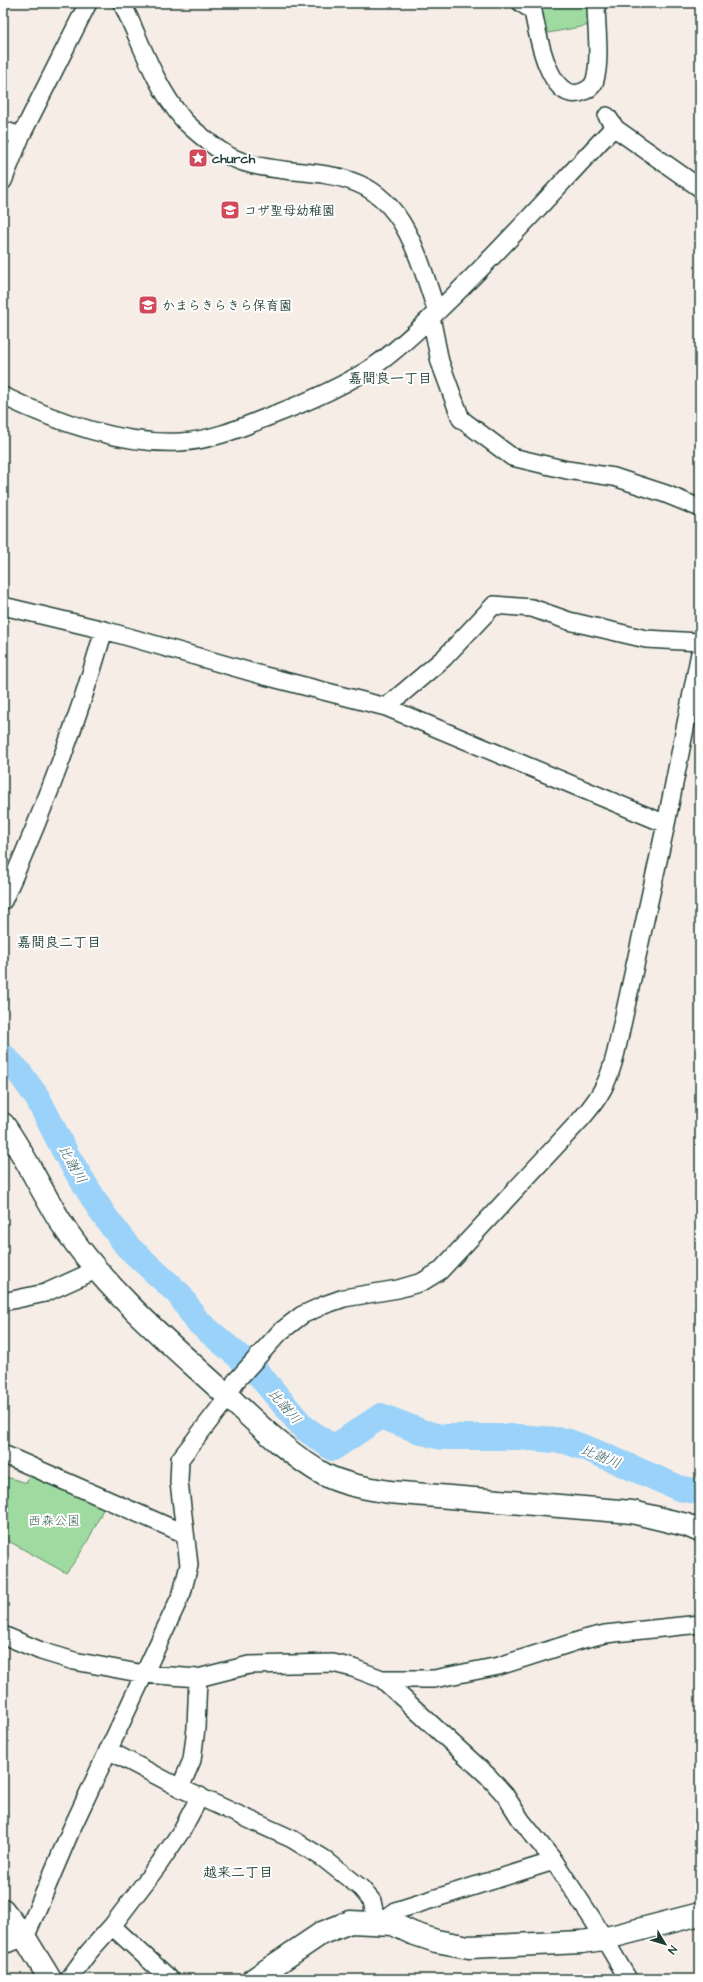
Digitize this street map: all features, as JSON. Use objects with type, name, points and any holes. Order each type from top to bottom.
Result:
[{"type":"street","points":[[3,181],[21,136],[88,3]]},
{"type":"street","points":[[122,3],[158,83],[171,103],[183,120],[221,151],[238,161],[265,168],[336,177],[359,184],[390,205],[416,249],[434,314],[440,362],[461,419],[512,457],[567,470],[614,477],[666,494],[700,508]]},
{"type":"street","points":[[521,3],[533,11],[545,61],[554,80],[565,90],[576,93],[586,91],[595,82],[597,70],[596,3]]},
{"type":"street","points":[[3,396],[28,408],[114,437],[180,442],[210,437],[238,429],[323,394],[377,363],[434,314],[467,283],[611,121],[649,154],[700,188]]},
{"type":"street","points":[[3,130],[21,136]]},
{"type":"street","points":[[386,707],[444,658],[494,605],[532,608],[569,622],[646,639],[700,642]]},
{"type":"street","points":[[3,606],[104,630],[265,676],[386,707],[666,824]]},
{"type":"street","points":[[3,901],[32,836],[83,702],[104,630]]},
{"type":"street","points":[[3,1945],[25,1938],[108,1750],[182,1593],[189,1565],[179,1482],[180,1459],[232,1390],[280,1332],[302,1315],[324,1305],[344,1298],[398,1289],[416,1284],[440,1271],[600,1097],[611,1073],[616,1052],[666,824],[700,653]]},
{"type":"street","points":[[3,1124],[16,1141],[68,1232],[96,1270],[132,1310],[232,1390],[291,1453],[326,1475],[350,1484],[389,1492],[632,1512],[686,1525],[700,1531]]},
{"type":"street","points":[[3,1302],[45,1293],[96,1270]]},
{"type":"street","points":[[3,1454],[185,1534]]},
{"type":"street","points":[[6,1642],[74,1661],[144,1674],[198,1678],[249,1665],[333,1663],[353,1668],[382,1679],[434,1679],[499,1666],[584,1639],[605,1634],[700,1624]]},
{"type":"street","points":[[180,1788],[192,1760],[196,1728],[198,1678]]},
{"type":"street","points":[[382,1679],[488,1776],[505,1795],[521,1820],[554,1861],[593,1920],[628,1979]]},
{"type":"street","points":[[108,1750],[180,1788],[292,1839],[323,1858],[361,1888],[372,1901],[376,1924]]},
{"type":"street","points":[[69,1979],[159,1864],[182,1830],[200,1796]]},
{"type":"street","points":[[376,1924],[396,1911],[554,1861]]},
{"type":"street","points":[[3,1910],[25,1938],[50,1979]]},
{"type":"street","points":[[254,1979],[322,1932],[350,1922],[393,1924],[412,1933],[436,1941],[470,1947],[582,1942],[603,1939],[700,1914]]},
{"type":"street","points":[[112,1926],[170,1979]]},
{"type":"green space","points":[[521,3],[596,3],[596,24],[538,35]]},
{"type":"green space","name":"西森公園","points":[[31,1467],[107,1500],[89,1538],[66,1573],[3,1538],[3,1476],[27,1483]]},
{"type":"waterway","name":"比謝川","points":[[3,1056],[19,1072],[37,1097],[66,1154],[103,1214],[127,1246],[179,1294],[197,1321],[256,1371],[303,1427],[333,1448],[381,1416],[422,1432],[441,1437],[519,1437],[566,1441],[679,1488],[700,1492]]},
{"type":"place","name":"church","points":[[198,158]]},
{"type":"place","name":"コザ聖母幼稚園","points":[[230,210]]},
{"type":"place","name":"かまらきらきら保育園","points":[[148,305]]},
{"type":"district","name":"嘉間良一丁目","points":[[390,378]]},
{"type":"district","name":"嘉間良二丁目","points":[[59,942]]},
{"type":"district","name":"越来二丁目","points":[[238,1872]]}]
